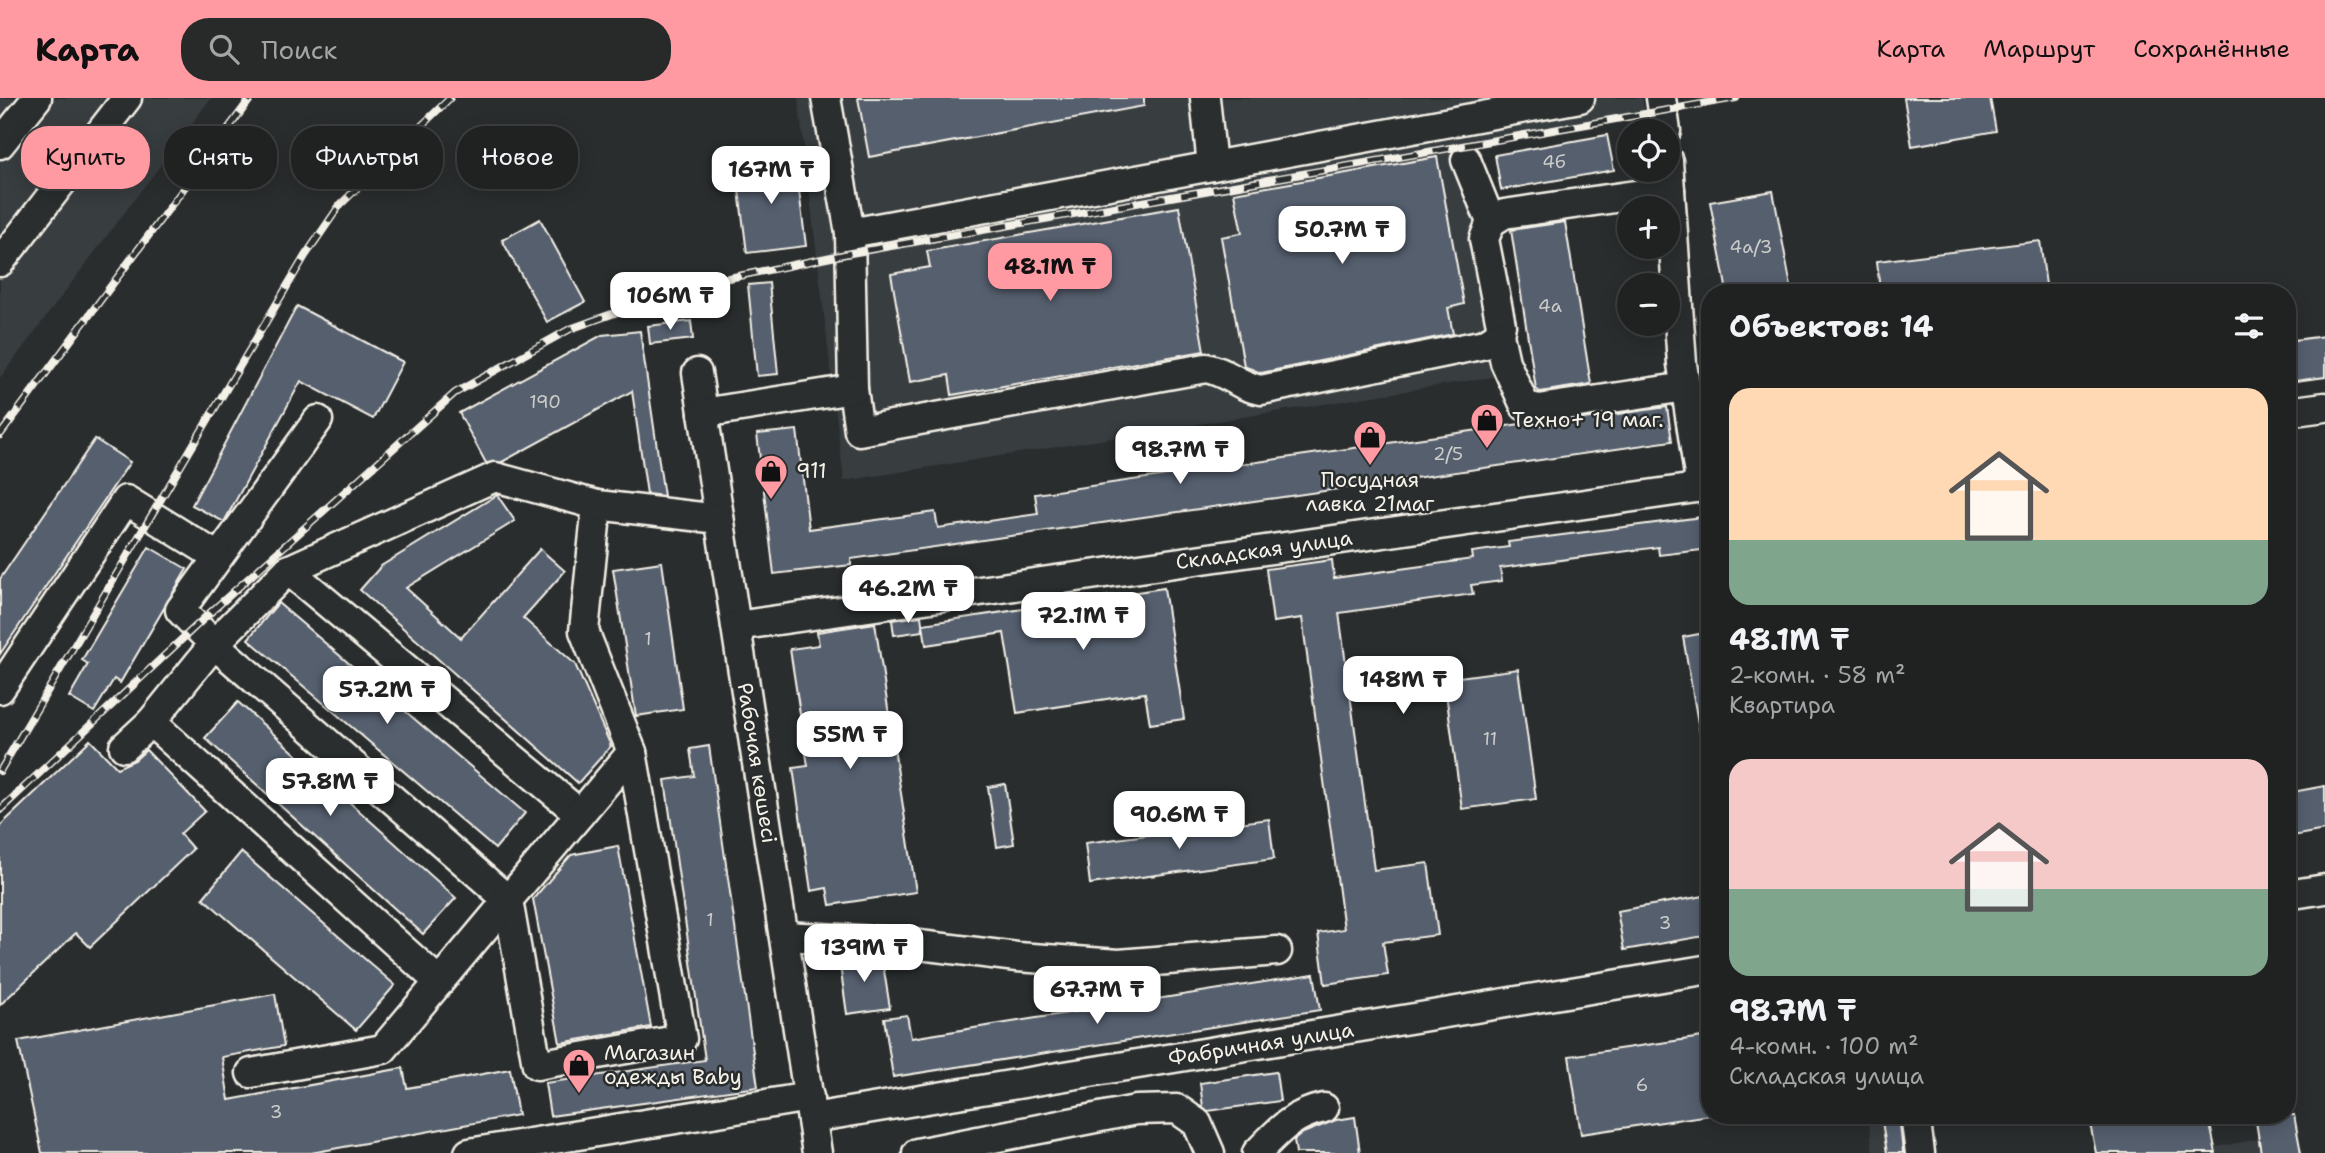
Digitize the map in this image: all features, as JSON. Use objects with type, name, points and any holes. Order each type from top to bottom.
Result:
[{"type":"street","points":[[0,145],[37,98]]},
{"type":"street","points":[[0,262],[127,98]]},
{"type":"street","points":[[826,98],[850,233],[853,390],[859,431],[1206,368],[1227,372],[1243,387],[1261,390],[1485,344],[1499,335]]},
{"type":"street","points":[[1205,98],[1212,166]]},
{"type":"street","points":[[850,233],[1580,98]]},
{"type":"street","points":[[1661,98],[1664,119]]},
{"type":"street","points":[[1466,160],[1491,222]]},
{"type":"street","points":[[1669,182],[1686,387],[1701,466]]},
{"type":"street","points":[[1670,190],[1504,214],[1491,222],[1484,239],[1501,325],[1499,335],[1505,362],[1525,406],[1539,409],[1686,387]]},
{"type":"street","name":"Рабочая көшесі","points":[[697,373],[817,1153]]},
{"type":"street","points":[[703,413],[853,390]]},
{"type":"street","points":[[2296,411],[2325,407]]},
{"type":"street","points":[[318,420],[180,610],[214,644],[508,900],[537,1065],[682,1039],[632,752],[584,631],[597,505]]},
{"type":"street","points":[[124,747],[151,722],[214,644],[288,570],[495,477],[597,505],[719,519]]},
{"type":"street","name":"Складская улица","points":[[736,626],[1701,488]]},
{"type":"street","points":[[0,689],[126,500],[218,557]]},
{"type":"street","points":[[288,570],[580,814]]},
{"type":"street","points":[[151,722],[439,982]]},
{"type":"street","points":[[251,1073],[383,1049],[632,752]]},
{"type":"street","points":[[2296,894],[2325,889]]},
{"type":"street","points":[[784,936],[895,942],[1017,957],[1119,964],[1277,951]]},
{"type":"street","name":"Фабричная улица","points":[[468,1153],[811,1108],[1701,970]]},
{"type":"street","points":[[1257,1153],[1283,1125],[1306,1111],[1324,1108]]},
{"type":"street","points":[[917,1153],[1136,1110],[1177,1109],[1197,1123],[1210,1153]]},
{"type":"street","points":[[1915,1124],[1920,1153]]},
{"type":"shaded area","points":[[0,98],[211,98],[190,126],[164,126],[164,160],[150,179],[150,126],[21,126],[21,189],[142,189],[0,378]]},
{"type":"shaded area","points":[[798,98],[1642,98],[1645,112],[1468,142],[1517,373],[844,481]]},
{"type":"shaded area","points":[[1869,1124],[1932,1124],[1936,1153],[1873,1153]]},
{"type":"shaded area","points":[[2259,1139],[2261,1153],[2188,1153],[2215,1147]]},
{"type":"building","points":[[858,98],[1144,98],[1144,106],[869,157]]},
{"type":"building","points":[[1904,98],[1990,98],[1996,131],[1912,146]]},
{"type":"building","points":[[1607,135],[1614,170],[1501,190],[1495,155]]},
{"type":"building","points":[[1437,157],[1464,304],[1448,308],[1453,334],[1261,373],[1244,366],[1221,237],[1242,233],[1234,193]]},
{"type":"building","points":[[795,159],[806,246],[747,253],[736,167]]},
{"type":"building","points":[[1773,191],[1790,284],[1725,284],[1710,202]]},
{"type":"building","points":[[1179,207],[1204,351],[952,395],[949,375],[910,382],[891,274],[930,267],[927,251]]},
{"type":"building","points":[[540,219],[585,302],[547,322],[502,240]]},
{"type":"building","points":[[1565,222],[1591,384],[1540,392],[1536,389],[1511,230]]},
{"type":"building","points":[[2040,241],[2046,284],[1879,284],[1877,261]]},
{"type":"building","points":[[769,283],[778,374],[757,376],[748,285]]},
{"type":"building","points":[[297,306],[403,362],[373,419],[301,381],[224,522],[192,505]]},
{"type":"building","points":[[691,321],[693,339],[650,344],[648,326]]},
{"type":"building","points":[[640,331],[664,496],[647,494],[632,391],[502,462],[486,463],[459,413],[602,335]]},
{"type":"building","points":[[2325,336],[2325,377],[2296,381],[2296,340]]},
{"type":"building","points":[[1667,407],[1672,441],[851,559],[851,565],[774,574],[757,434],[797,430],[809,529],[935,512],[938,528],[1038,514],[1035,494],[1527,423],[1541,425]]},
{"type":"building","points":[[95,439],[130,462],[0,654],[0,579]]},
{"type":"building","points":[[497,495],[515,521],[406,588],[461,638],[540,549],[565,571],[523,618],[575,664],[611,746],[578,783],[360,590],[381,566]]},
{"type":"building","points":[[1701,517],[1701,550],[1659,555],[1658,547],[1500,568],[1502,581],[1471,585],[1473,594],[1339,613],[1374,870],[1428,863],[1438,935],[1383,942],[1388,975],[1325,984],[1318,933],[1344,929],[1302,618],[1273,622],[1266,569],[1332,560],[1334,578],[1473,559],[1472,552],[1509,547],[1508,542]]},
{"type":"building","points":[[149,547],[187,569],[120,683],[114,679],[94,712],[69,697],[88,664],[82,660]]},
{"type":"building","points":[[662,562],[683,709],[636,716],[613,569]]},
{"type":"building","points":[[1164,588],[1184,719],[1150,724],[1145,693],[1017,713],[1004,633],[926,645],[923,624]]},
{"type":"building","points":[[278,603],[525,813],[495,849],[248,639]]},
{"type":"building","points":[[921,616],[923,631],[894,635],[892,620]]},
{"type":"building","points":[[875,623],[916,892],[830,905],[827,888],[811,891],[793,768],[808,766],[790,649],[819,645],[817,632]]},
{"type":"building","points":[[1701,634],[1701,740],[1683,637]]},
{"type":"building","points":[[1518,669],[1536,799],[1462,809],[1444,679]]},
{"type":"building","points":[[238,702],[456,898],[423,934],[205,738]]},
{"type":"building","points":[[90,740],[117,768],[135,760],[146,750],[205,811],[180,834],[193,849],[90,947],[76,933],[0,1005],[0,826]]},
{"type":"building","points":[[709,746],[758,1087],[550,1116],[545,1083],[705,1060],[665,780],[694,776],[690,749]]},
{"type":"building","points":[[1005,784],[1014,844],[997,847],[988,787]]},
{"type":"building","points":[[2325,786],[2325,830],[2296,835],[2296,791]]},
{"type":"building","points":[[1269,819],[1274,859],[1090,884],[1085,843]]},
{"type":"building","points":[[618,846],[651,1027],[560,1043],[533,899],[571,855]]},
{"type":"building","points":[[241,852],[395,985],[356,1030],[203,898]]},
{"type":"building","points":[[1701,897],[1701,937],[1624,950],[1617,911]]},
{"type":"building","points":[[839,958],[882,958],[890,1008],[847,1014]]},
{"type":"building","points":[[1314,974],[1320,1010],[893,1077],[884,1018],[907,1015],[911,1038]]},
{"type":"building","points":[[275,994],[284,1046],[222,1057],[229,1100],[403,1068],[407,1088],[510,1069],[518,1115],[311,1153],[42,1153],[18,1041]]},
{"type":"building","points":[[1701,1037],[1701,1116],[1581,1134],[1569,1056]]},
{"type":"building","points":[[1276,1072],[1280,1101],[1208,1111],[1203,1107],[1200,1083]]},
{"type":"building","points":[[1355,1117],[1360,1153],[1296,1153],[1294,1140],[1303,1133],[1336,1120]]},
{"type":"building","points":[[1882,1124],[1900,1124],[1903,1153],[1887,1153]]},
{"type":"building","points":[[2090,1124],[2210,1124],[2216,1153],[2096,1153]]},
{"type":"building","points":[[2256,1124],[2296,1124],[2301,1153],[2261,1153]]},
{"type":"railway","points":[[0,435],[251,98]]},
{"type":"railway","points":[[0,771],[305,256],[340,205],[450,98]]},
{"type":"railway","points":[[0,810],[212,611],[455,393],[570,329],[690,286],[851,253],[1736,98]]},
{"type":"place","name":"Техно+ 19 маг.","points":[[1487,450]]},
{"type":"place","name":"Посудная лавка 21маг","points":[[1370,467]]},
{"type":"place","name":"911","points":[[771,501]]},
{"type":"place","name":"Магазин одежды Baby","points":[[579,1095]]}]
